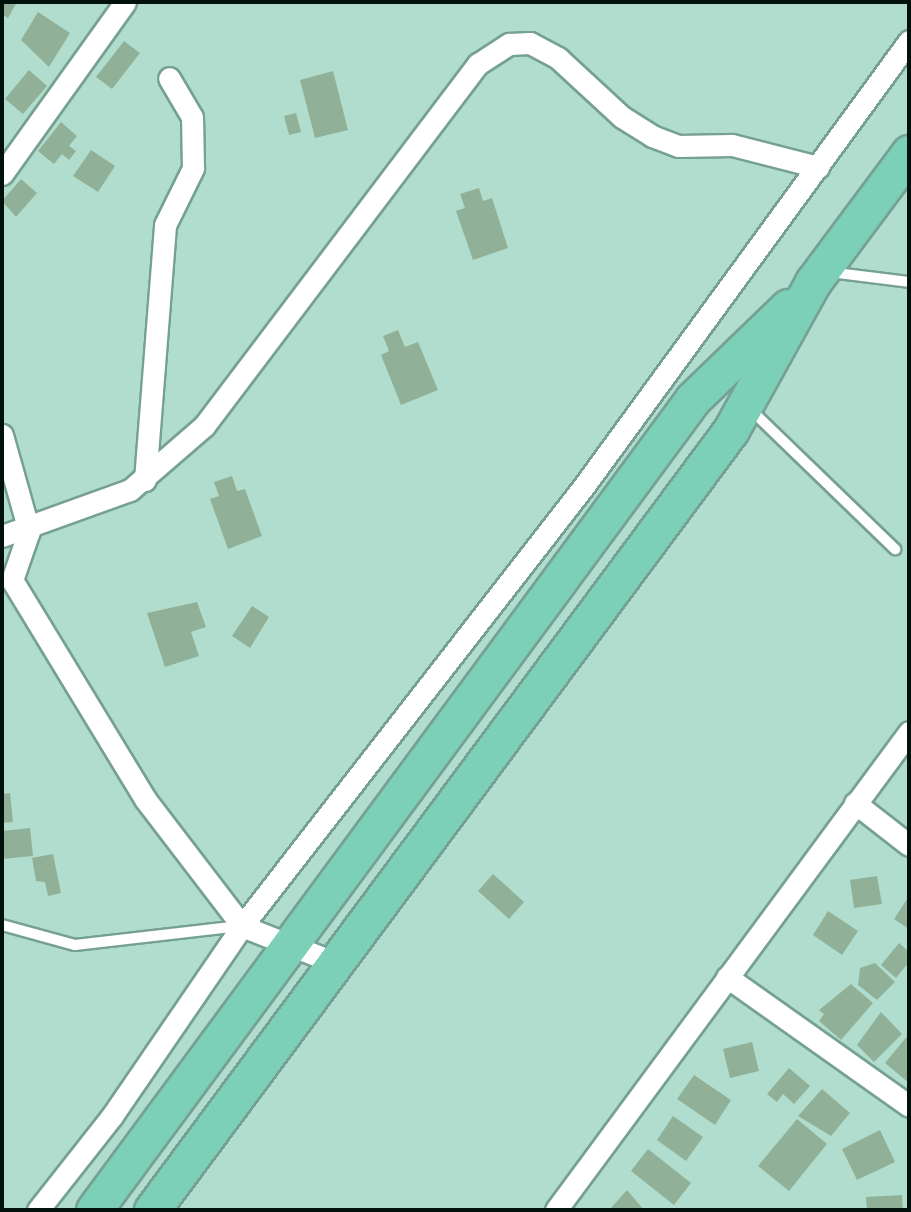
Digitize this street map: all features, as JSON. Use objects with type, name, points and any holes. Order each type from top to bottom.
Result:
[{"type":"highway","points":[[152,1210],[745,405],[818,277],[909,153]]},
{"type":"highway","points":[[93,1210],[693,399],[818,277]]},
{"type":"street","points":[[2,174],[125,2]]},
{"type":"street","points":[[38,1210],[112,1116],[242,926],[584,486],[909,41]]},
{"type":"street","points":[[2,536],[29,531],[145,480],[227,399],[478,64],[509,44],[530,43],[558,58],[622,117],[652,136],[678,146],[732,145],[818,167]]},
{"type":"street","points":[[145,480],[165,225],[193,168],[192,117],[169,78]]},
{"type":"street","points":[[2,435],[29,531],[12,580],[145,799],[242,926],[335,963]]},
{"type":"street","points":[[556,1210],[909,732]]},
{"type":"street","points":[[855,803],[909,845]]},
{"type":"street","points":[[727,977],[909,1106]]},
{"type":"lane","points":[[818,277],[909,282]]},
{"type":"lane","points":[[745,405],[895,549]]},
{"type":"lane","points":[[2,925],[75,945],[242,926]]},
{"type":"building","points":[[2,2],[17,2],[8,18],[2,14]]},
{"type":"building","points":[[38,12],[70,33],[49,67],[21,40]]},
{"type":"building","points":[[124,41],[140,53],[112,89],[96,77]]},
{"type":"building","points":[[29,70],[47,86],[23,114],[5,99]]},
{"type":"building","points":[[333,71],[348,130],[315,138],[300,80]]},
{"type":"building","points":[[296,113],[301,132],[289,135],[284,116]]},
{"type":"building","points":[[61,122],[77,136],[69,146],[76,151],[69,160],[62,154],[54,164],[38,151]]},
{"type":"building","points":[[91,150],[115,166],[98,192],[73,176]]},
{"type":"building","points":[[21,179],[37,193],[16,217],[2,201]]},
{"type":"building","points":[[479,188],[483,201],[492,198],[508,248],[473,260],[456,211],[465,208],[460,194]]},
{"type":"building","points":[[398,330],[405,347],[418,342],[438,390],[401,405],[381,355],[389,351],[383,336]]},
{"type":"building","points":[[232,476],[237,491],[245,489],[262,536],[228,549],[210,499],[219,496],[214,482]]},
{"type":"building","points":[[197,602],[206,627],[191,632],[199,656],[165,667],[147,613]]},
{"type":"building","points":[[252,606],[269,617],[250,648],[232,636]]},
{"type":"building","points":[[10,793],[13,822],[2,823],[2,794]]},
{"type":"building","points":[[30,828],[33,856],[2,859],[2,831]]},
{"type":"building","points":[[53,854],[61,893],[48,896],[45,882],[36,881],[32,858]]},
{"type":"building","points":[[493,874],[524,902],[509,919],[478,891]]},
{"type":"building","points":[[877,876],[882,904],[854,908],[850,880]]},
{"type":"building","points":[[909,896],[909,929],[894,919]]},
{"type":"building","points":[[828,911],[858,931],[842,955],[813,935]]},
{"type":"building","points":[[899,943],[909,952],[909,962],[896,978],[881,965]]},
{"type":"building","points":[[875,963],[895,982],[877,1000],[858,985],[860,968]]},
{"type":"building","points":[[851,984],[873,1003],[841,1040],[819,1021],[824,1014],[819,1010]]},
{"type":"building","points":[[881,1012],[902,1034],[874,1062],[857,1045]]},
{"type":"building","points":[[909,1034],[909,1083],[885,1063]]},
{"type":"building","points":[[752,1042],[759,1071],[730,1078],[723,1049]]},
{"type":"building","points":[[789,1068],[810,1086],[794,1104],[783,1094],[777,1102],[767,1094]]},
{"type":"building","points":[[694,1075],[731,1100],[715,1125],[677,1099]]},
{"type":"building","points":[[822,1089],[850,1113],[831,1136],[798,1116]]},
{"type":"building","points":[[673,1116],[703,1137],[686,1161],[657,1140]]},
{"type":"building","points":[[797,1119],[827,1144],[789,1191],[758,1166]]},
{"type":"building","points":[[880,1130],[895,1162],[857,1180],[842,1149]]},
{"type":"building","points":[[648,1149],[691,1183],[674,1205],[631,1171]]},
{"type":"building","points":[[627,1190],[644,1210],[609,1210]]},
{"type":"building","points":[[902,1195],[903,1210],[867,1210],[866,1197]]}]
